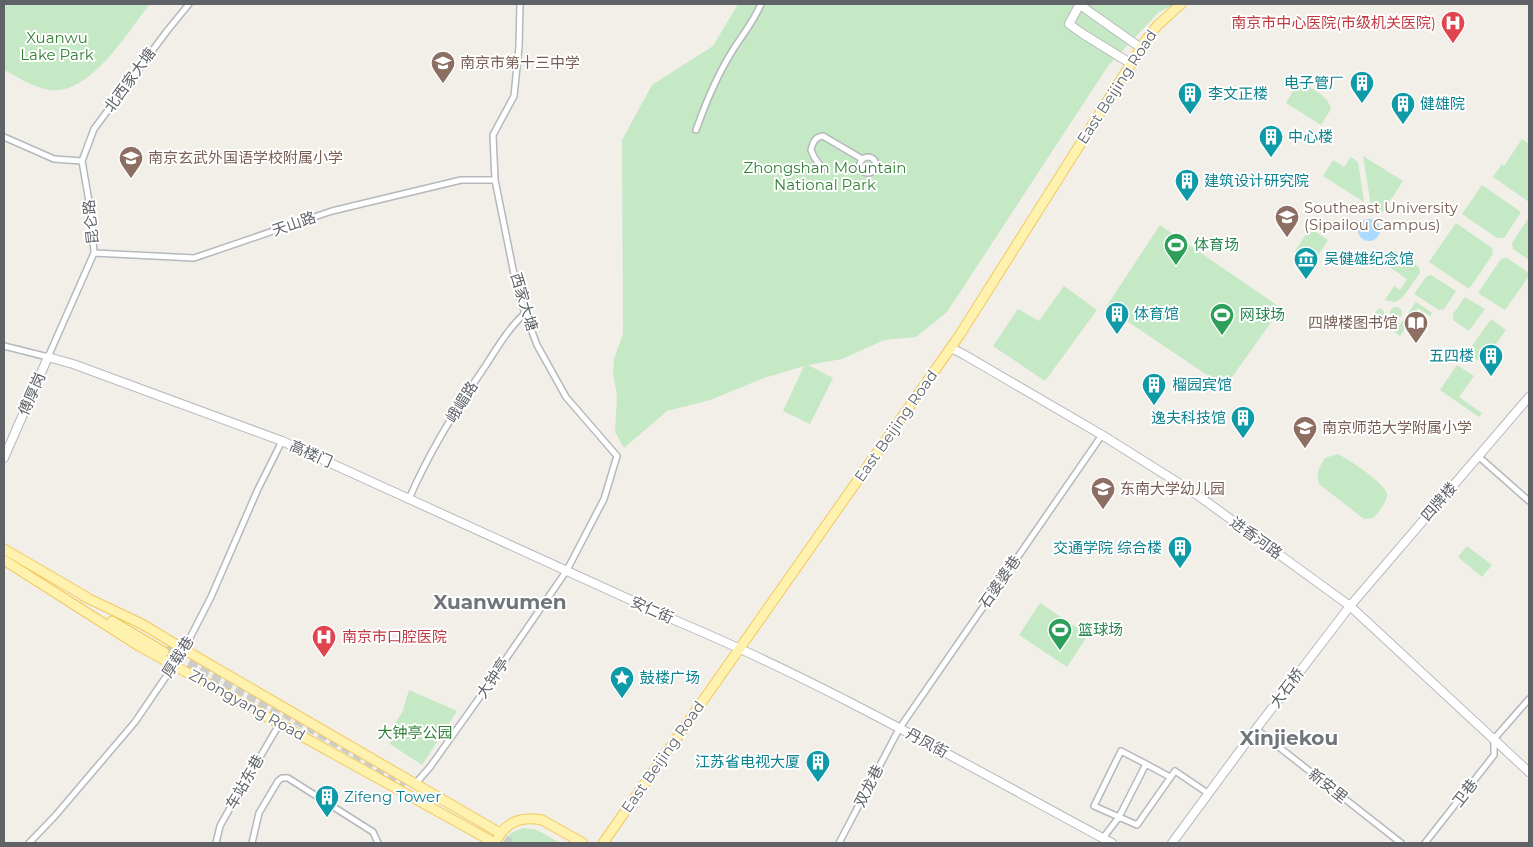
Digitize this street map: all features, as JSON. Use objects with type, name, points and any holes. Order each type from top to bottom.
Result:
[{"type":"main road","name":"East Beijing Road","points":[[603,843],[950,348],[1130,63],[1157,26],[1181,4]]},
{"type":"main road","name":"Zhongyang Road","points":[[4,548],[165,649],[4,559]]},
{"type":"main road","name":"Zhongyang Road","points":[[4,559],[140,646],[495,843]]},
{"type":"main road","name":"Zhongyang Road","points":[[83,596],[142,624],[500,833]]},
{"type":"main road","points":[[495,843],[500,833],[509,825],[526,818],[542,820],[583,843]]},
{"type":"street","name":"北西家大塘","points":[[82,161],[94,129],[166,30],[189,4]]},
{"type":"street","name":"西家大塘","points":[[520,4],[519,47],[514,96],[493,135],[495,180],[518,294],[537,345],[566,397],[618,456],[604,499],[567,570]]},
{"type":"street","points":[[696,130],[712,89],[733,50],[755,18],[761,4]]},
{"type":"street","points":[[1130,63],[1069,24],[1080,4],[1141,48]]},
{"type":"street","points":[[822,168],[811,150],[814,140],[818,137],[823,136],[862,160]]},
{"type":"street","points":[[4,137],[54,159],[82,161]]},
{"type":"street","name":"昆仑路","points":[[48,358],[94,252],[91,213],[82,161]]},
{"type":"street","name":"天山路","points":[[94,252],[194,258],[332,212],[461,180],[495,180]]},
{"type":"street","name":"峨嵋路","points":[[409,499],[458,404],[513,325],[525,313]]},
{"type":"street","points":[[4,346],[48,358]]},
{"type":"street","name":"进香河路","points":[[950,348],[971,358],[1102,435],[1196,494],[1350,606],[1528,770]]},
{"type":"street","name":"高楼门","points":[[48,358],[73,364],[282,441],[567,570]]},
{"type":"street","name":"傅厚岗","points":[[4,458],[48,358]]},
{"type":"street","name":"四牌楼","points":[[1350,606],[1529,397]]},
{"type":"street","name":"石婆婆巷","points":[[899,728],[1102,435]]},
{"type":"street","name":"厚载巷","points":[[29,843],[55,816],[135,722],[176,665],[211,597],[258,489],[282,441]]},
{"type":"street","points":[[1478,456],[1529,501]]},
{"type":"street","name":"安仁街","points":[[567,570],[739,648]]},
{"type":"street","name":"大钟亭","points":[[416,783],[430,767],[477,701],[567,570]]},
{"type":"street","name":"大石桥","points":[[1172,843],[1350,606]]},
{"type":"street","name":"丹凤街","points":[[739,648],[899,728],[1112,843]]},
{"type":"street","points":[[1494,739],[1529,699]]},
{"type":"street","name":"车站东巷","points":[[216,843],[220,826],[280,723]]},
{"type":"street","name":"双龙巷","points":[[839,843],[899,728]]},
{"type":"street","name":"新安里","points":[[1256,729],[1401,843]]},
{"type":"street","name":"卫巷","points":[[1425,843],[1494,755],[1494,739]]},
{"type":"street","points":[[1170,777],[1121,751],[1094,806],[1137,825],[1175,771],[1209,794]]},
{"type":"street","points":[[1103,838],[1119,817],[1146,764]]},
{"type":"street","points":[[252,843],[259,813],[278,781],[282,778],[288,778],[373,832],[378,843]]},
{"type":"green space","name":"Xuanwu Lake Park","points":[[4,4],[150,4],[119,45],[94,72],[80,83],[65,89],[50,90],[32,85],[4,70]]},
{"type":"green space","name":"Zhongshan Mountain National Park","points":[[738,4],[1175,4],[1159,12],[1108,66],[947,312],[916,337],[884,340],[842,359],[808,365],[833,378],[810,424],[783,411],[804,366],[764,378],[710,400],[667,411],[624,448],[615,432],[617,396],[613,372],[614,359],[623,334],[622,140],[652,85],[713,46]]},
{"type":"green space","points":[[1299,81],[1318,92],[1329,104],[1331,109],[1321,125],[1286,103]]},
{"type":"green space","points":[[1522,139],[1529,144],[1529,202],[1493,177],[1502,164],[1504,166]]},
{"type":"green space","points":[[1363,156],[1403,181],[1382,213],[1371,206]]},
{"type":"green space","points":[[1351,157],[1358,162],[1364,202],[1323,176],[1333,160],[1344,167]]},
{"type":"green space","points":[[1482,185],[1521,212],[1504,238],[1497,238],[1462,214]]},
{"type":"green space","points":[[1529,217],[1529,260],[1513,249],[1512,243]]},
{"type":"green space","points":[[1456,223],[1492,248],[1493,254],[1469,289],[1429,262]]},
{"type":"green space","name":"体育场","points":[[1160,225],[1281,308],[1225,387],[1106,307]]},
{"type":"green space","points":[[1310,228],[1328,240],[1313,263],[1295,251]]},
{"type":"green space","points":[[1392,249],[1419,267],[1420,273],[1402,298],[1395,302],[1385,300],[1394,286],[1400,290],[1407,279],[1381,261]]},
{"type":"green space","points":[[1507,258],[1529,273],[1529,276],[1505,310],[1478,293],[1501,259]]},
{"type":"green space","points":[[1431,275],[1456,291],[1444,309],[1439,310],[1414,294],[1426,277]]},
{"type":"green space","points":[[1064,286],[1097,310],[1045,381],[993,346],[1018,309],[1039,321]]},
{"type":"green space","points":[[1465,297],[1485,309],[1469,331],[1453,320],[1453,314]]},
{"type":"green space","points":[[1416,302],[1432,313],[1430,316],[1418,308],[1400,336],[1395,332]]},
{"type":"green space","points":[[1396,307],[1402,313],[1396,319],[1390,313]]},
{"type":"green space","points":[[1379,308],[1384,311],[1385,316],[1384,323],[1379,329],[1371,319]]},
{"type":"green space","points":[[1491,319],[1506,330],[1482,363],[1467,353]]},
{"type":"green space","points":[[1457,365],[1474,376],[1459,397],[1482,413],[1479,417],[1440,390]]},
{"type":"green space","points":[[1338,454],[1366,472],[1385,489],[1387,494],[1386,500],[1374,518],[1364,519],[1319,484],[1318,473],[1323,461],[1325,458]]},
{"type":"green space","points":[[1467,546],[1492,565],[1482,577],[1458,557]]},
{"type":"green space","name":"篮球场","points":[[1040,603],[1088,635],[1067,667],[1019,635]]},
{"type":"green space","name":"大钟亭公园","points":[[409,690],[457,711],[422,765],[390,744],[393,726],[402,713]]},
{"type":"green space","points":[[523,828],[537,830],[560,843],[501,843],[511,833]]},
{"type":"water","points":[[1365,219],[1373,219],[1380,226],[1380,234],[1373,241],[1365,241],[1358,234],[1358,226]]},
{"type":"tunnel","points":[[167,646],[406,783]]},
{"type":"tunnel","points":[[164,652],[281,718]]},
{"type":"tunnel","points":[[493,833],[510,843]]},
{"type":"place","name":"南京市中心医院(市级机关医院)","points":[[1453,44]]},
{"type":"place","name":"南京市第十三中学","points":[[443,84]]},
{"type":"place","name":"电子管厂","points":[[1362,104]]},
{"type":"place","name":"李文正楼","points":[[1190,115]]},
{"type":"place","name":"健雄院","points":[[1403,125]]},
{"type":"place","name":"中心楼","points":[[1271,158]]},
{"type":"place","name":"南京玄武外国语学校附属小学","points":[[131,179]]},
{"type":"place","name":"建筑设计研究院","points":[[1187,202]]},
{"type":"place","name":"Southeast University (Sipailou Campus)","points":[[1287,238]]},
{"type":"place","name":"体育场","points":[[1176,266]]},
{"type":"place","name":"吴健雄纪念馆","points":[[1306,280]]},
{"type":"place","name":"体育馆","points":[[1117,335]]},
{"type":"place","name":"网球场","points":[[1222,336]]},
{"type":"place","name":"四牌楼图书馆","points":[[1416,344]]},
{"type":"place","name":"五四楼","points":[[1491,377]]},
{"type":"place","name":"榴园宾馆","points":[[1154,406]]},
{"type":"place","name":"逸夫科技馆","points":[[1243,439]]},
{"type":"place","name":"南京师范大学附属小学","points":[[1305,449]]},
{"type":"place","name":"东南大学幼儿园","points":[[1103,510]]},
{"type":"place","name":"交通学院 综合楼","points":[[1180,569]]},
{"type":"place","name":"篮球场","points":[[1060,651]]},
{"type":"place","name":"南京市口腔医院","points":[[324,658]]},
{"type":"place","name":"鼓楼广场","points":[[622,699]]},
{"type":"place","name":"江苏省电视大厦","points":[[818,783]]},
{"type":"place","name":"Zifeng Tower","points":[[327,818]]},
{"type":"district","name":"Xuanwumen","points":[[500,602]]},
{"type":"district","name":"Xinjiekou","points":[[1289,738]]}]
